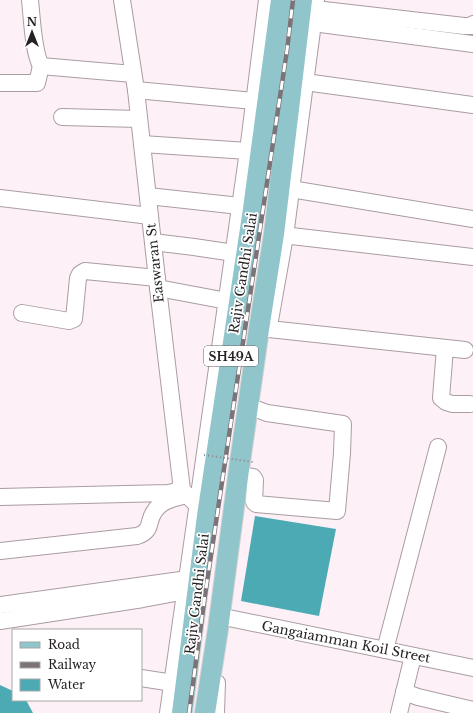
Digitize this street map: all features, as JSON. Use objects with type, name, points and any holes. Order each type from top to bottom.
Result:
[{"type":"main road","name":"Rajiv Gandhi Salai","points":[[182,713],[203,511],[253,209],[254,152],[278,24],[281,0]]},
{"type":"main road","name":"Rajiv Gandhi Salai","points":[[205,713],[235,503],[279,235],[283,155],[310,15]]},
{"type":"main road","points":[[278,24],[310,15]]},
{"type":"street","points":[[0,83],[37,83],[41,66],[38,62],[36,52],[30,0]]},
{"type":"street","name":"Easwaran St","points":[[122,0],[136,90],[157,283],[184,491]]},
{"type":"street","points":[[168,713],[187,585],[203,511],[227,301],[240,206],[254,152],[254,100],[267,0]]},
{"type":"street","points":[[310,15],[464,26],[472,26],[473,24]]},
{"type":"street","points":[[310,15],[473,44]]},
{"type":"street","points":[[310,15],[308,82],[291,189],[279,235],[473,257]]},
{"type":"street","points":[[41,66],[133,74]]},
{"type":"street","points":[[308,82],[473,105]]},
{"type":"street","points":[[136,90],[254,100]]},
{"type":"street","points":[[62,117],[139,119]]},
{"type":"street","points":[[142,144],[283,155]]},
{"type":"street","points":[[291,189],[473,219]]},
{"type":"street","points":[[148,196],[240,206]]},
{"type":"street","points":[[0,198],[150,216]]},
{"type":"street","points":[[153,242],[234,253]]},
{"type":"street","points":[[22,313],[69,321],[74,319],[78,278],[80,274],[85,272],[157,283],[227,301]]},
{"type":"street","points":[[235,503],[247,467],[256,409],[264,328],[465,350]]},
{"type":"street","points":[[445,348],[441,398],[452,404],[470,404]]},
{"type":"street","points":[[244,476],[254,477],[254,502],[256,504],[337,511],[343,424],[267,413],[256,409]]},
{"type":"street","points":[[385,650],[438,447]]},
{"type":"street","points":[[184,491],[203,511]]},
{"type":"street","points":[[0,497],[168,493],[184,491]]},
{"type":"street","points":[[0,551],[144,534],[149,526],[153,512],[160,505],[184,491]]},
{"type":"street","points":[[0,605],[187,585]]},
{"type":"street","points":[[0,621],[142,599],[187,585]]},
{"type":"street","points":[[216,713],[219,623]]},
{"type":"street","name":"Gangaiamman Koil Street","points":[[219,623],[385,650],[473,668]]},
{"type":"street","points":[[399,713],[413,656]]},
{"type":"street","points":[[142,678],[173,683]]},
{"type":"street","points":[[404,692],[418,697],[473,710]]},
{"type":"path","points":[[204,455],[253,462]]},
{"type":"water","points":[[255,516],[336,529],[319,616],[241,601]]},
{"type":"water","points":[[0,685],[12,691],[12,701],[27,701],[33,713],[0,713]]},
{"type":"railway","points":[[189,713],[204,602],[287,50],[293,0]]}]
